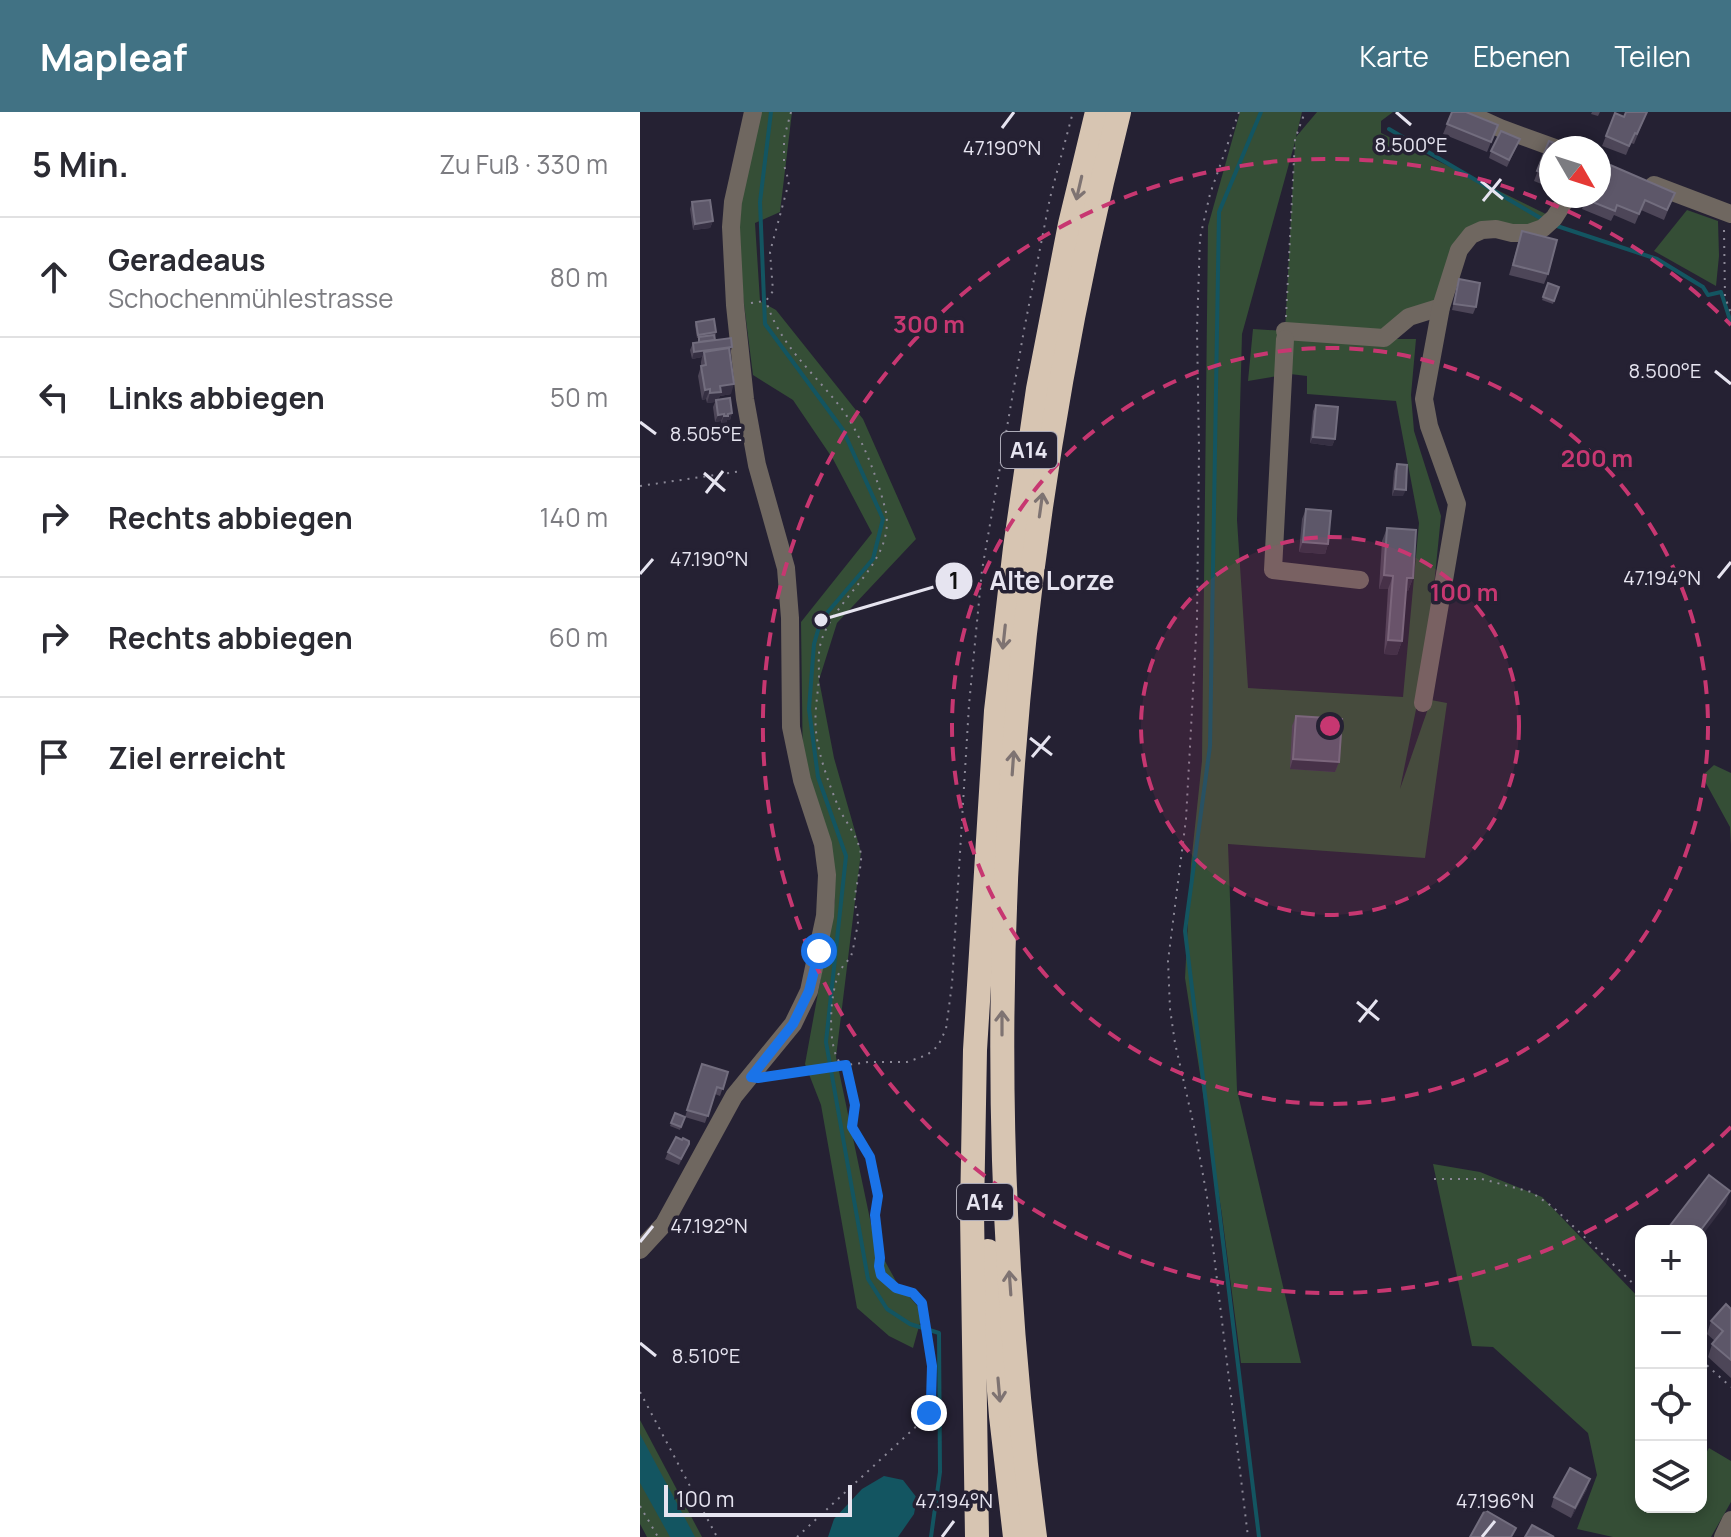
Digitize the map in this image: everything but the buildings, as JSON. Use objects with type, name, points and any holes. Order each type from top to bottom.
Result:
[{"type":"highway","name":"A14","points":[[1015,1537],[1000,1401],[985,1194],[982,1021],[986,865],[1002,656],[1027,460],[1054,304],[1097,112]]},
{"type":"highway","name":"A14","points":[[1035,1537],[1016,1360],[1004,1161],[1002,1005],[1007,861],[1020,671],[1045,476],[1077,296],[1119,112]]},
{"type":"highway","points":[[977,1533],[973,1143],[975,1036],[986,865]]},
{"type":"street","points":[[640,1250],[664,1224],[734,1096],[793,1024],[809,991],[825,916],[827,875],[823,844],[802,780],[791,727],[790,618],[786,568],[757,465],[743,383],[735,305],[731,227],[733,202],[753,112]]},
{"type":"street","points":[[1465,112],[1539,142]]},
{"type":"street","points":[[1641,180],[1728,213]]},
{"type":"street","points":[[1423,703],[1457,504],[1429,426],[1424,399],[1441,307],[1459,250],[1471,235],[1496,229],[1529,233],[1543,228],[1560,208]]},
{"type":"street","points":[[1360,580],[1273,570],[1285,335],[1384,338],[1409,317],[1441,307]]},
{"type":"street","points":[[1723,1537],[1731,1520]]},
{"type":"path","points":[[791,112],[784,138],[784,165],[789,182],[770,252],[773,291],[764,301],[782,337],[840,406],[856,431],[886,511],[885,538],[878,554],[869,571],[831,620],[819,650],[816,733],[827,781],[856,838],[861,857],[854,902],[858,919],[855,939],[851,956],[839,972],[831,1011],[831,1045],[835,1058],[844,1065],[855,1105],[852,1127],[870,1157],[878,1196],[875,1215],[881,1275],[896,1288],[913,1293],[922,1303],[932,1366],[929,1413],[797,1537]]},
{"type":"path","points":[[751,1077],[868,1062],[907,1062],[927,1055],[938,1046],[946,1029],[952,984],[969,705],[982,570],[1050,198],[1073,112]]},
{"type":"path","points":[[1239,112],[1210,194],[1200,238],[1197,619],[1186,819],[1168,961],[1170,1009],[1207,1197],[1248,1537]]},
{"type":"path","points":[[1285,335],[1295,139],[1305,112]]},
{"type":"path","points":[[1728,213],[1725,297],[1731,313]]},
{"type":"path","points":[[640,486],[745,471],[757,465]]},
{"type":"path","points":[[1434,1179],[1482,1179],[1531,1192],[1553,1207],[1635,1285]]},
{"type":"path","points":[[1707,1365],[1731,1387]]},
{"type":"path","points":[[640,1392],[717,1537]]},
{"type":"path","points":[[640,1506],[658,1537]]},
{"type":"shaded area","points":[[755,112],[792,112],[780,212],[755,223],[760,301],[776,310],[863,419],[916,539],[837,623],[819,680],[834,758],[861,852],[836,1057],[875,1243],[897,1283],[923,1312],[913,1348],[889,1336],[857,1308],[821,1105],[805,1064],[835,900],[803,774],[801,622],[872,533],[833,459],[793,400],[753,375],[737,249],[748,135]]},
{"type":"shaded area","points":[[1240,112],[1302,112],[1296,137],[1317,112],[1393,112],[1381,121],[1381,133],[1554,218],[1543,228],[1471,235],[1441,307],[1386,339],[1416,339],[1411,395],[1414,431],[1441,516],[1427,655],[1400,789],[1431,700],[1447,703],[1425,858],[1228,844],[1237,1090],[1301,1363],[1241,1363],[1222,1215],[1185,978],[1191,864],[1202,761],[1208,226]],"holes":[[[1295,142],[1285,331],[1253,329],[1248,381],[1290,374],[1307,376],[1307,394],[1396,401],[1419,523],[1403,697],[1248,688],[1237,520],[1242,334]]]},
{"type":"shaded area","points":[[1687,210],[1718,221],[1716,286],[1654,251]]},
{"type":"shaded area","points":[[1714,765],[1731,773],[1731,845],[1730,827],[1702,776]]},
{"type":"shaded area","points":[[1433,1164],[1480,1172],[1542,1197],[1635,1294],[1635,1513],[1707,1513],[1709,1448],[1731,1461],[1731,1502],[1711,1537],[1613,1537],[1577,1529],[1597,1475],[1588,1433],[1493,1347],[1472,1346]]},
{"type":"shaded area","points":[[640,1420],[702,1537],[647,1537],[640,1524]]},
{"type":"shaded area","points":[[640,1434],[695,1537],[670,1537],[640,1483]]},
{"type":"shaded area","points":[[884,1476],[903,1480],[917,1498],[914,1514],[898,1537],[828,1537],[834,1519],[862,1489]]},
{"type":"waterway","points":[[771,112],[760,202],[765,324],[843,430],[883,519],[873,559],[821,620],[814,644],[809,709],[818,777],[846,856],[826,1042],[868,1279],[887,1309],[910,1324],[939,1333],[940,1472],[931,1537]]},
{"type":"waterway","points":[[1259,1537],[1185,931],[1210,746],[1219,212],[1261,112]]},
{"type":"waterway","points":[[1389,129],[1542,219]]},
{"type":"waterway","points":[[1554,225],[1657,259],[1703,287],[1708,295],[1721,292],[1731,323]]},
{"type":"place","name":"Alte Lorze","points":[[821,620]]},
{"type":"route","points":[[819,951],[809,991],[793,1024],[751,1077],[846,1065],[855,1105],[852,1127],[870,1157],[878,1196],[875,1215],[881,1275],[896,1288],[913,1293],[922,1303],[932,1366],[929,1413]]}]
